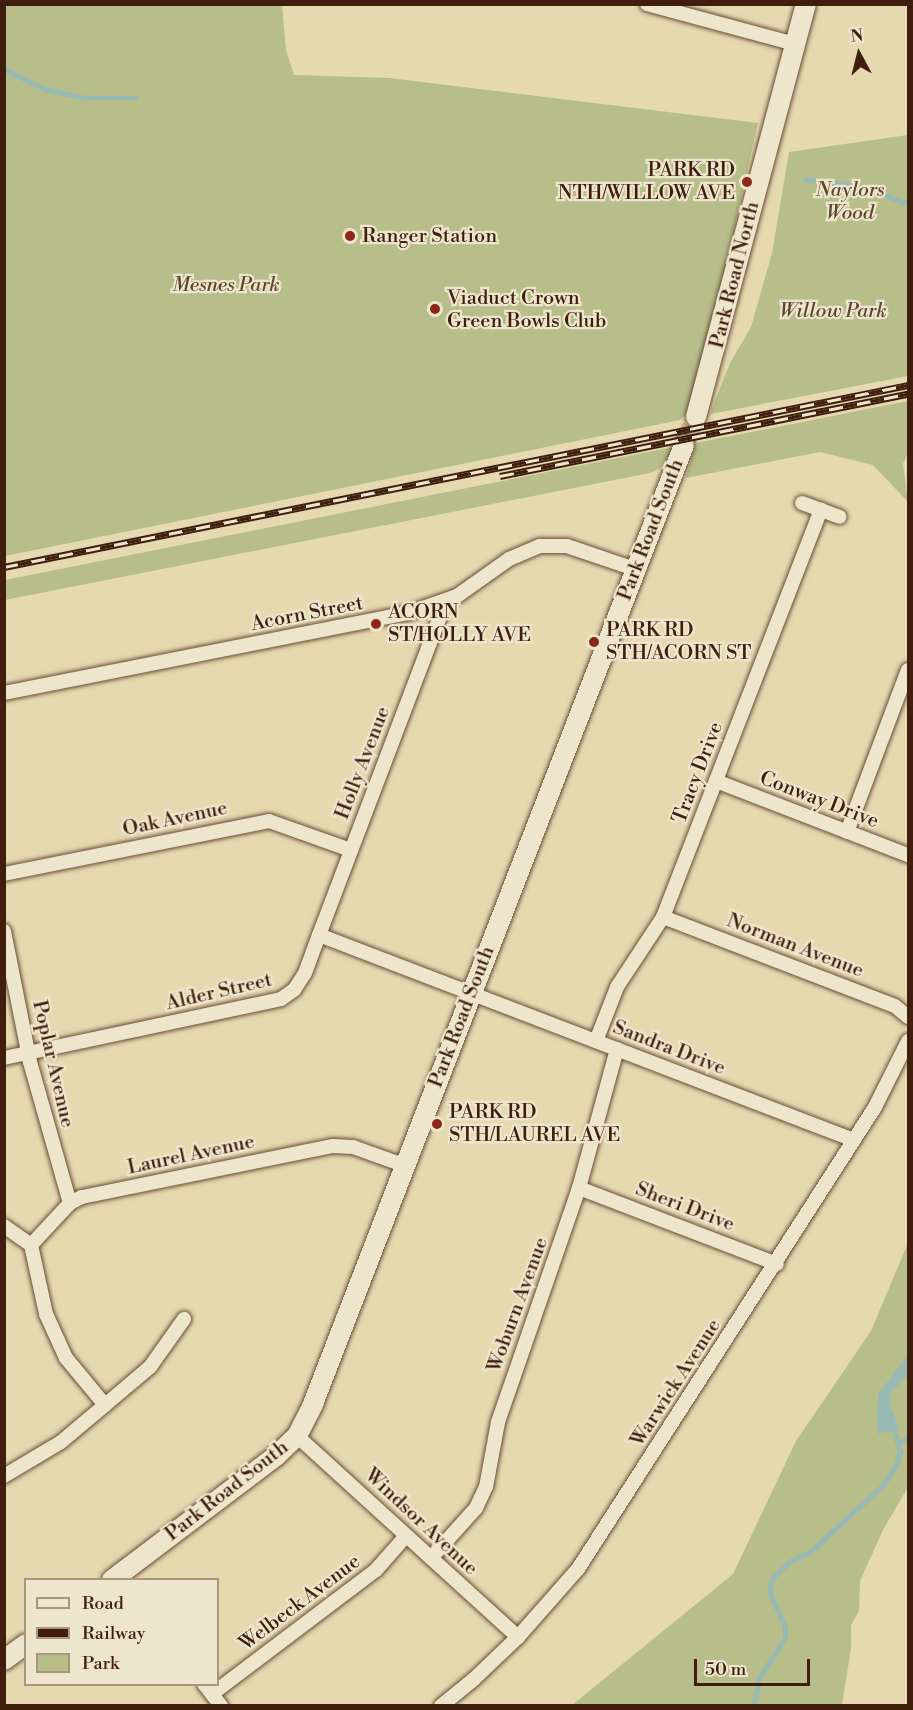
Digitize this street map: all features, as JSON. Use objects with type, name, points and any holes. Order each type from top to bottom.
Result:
[{"type":"street","points":[[647,4],[795,44]]},
{"type":"street","name":"Park Road North","points":[[696,417],[710,372],[806,4]]},
{"type":"street","name":"Park Road South","points":[[115,1578],[276,1456],[297,1436],[406,1166],[471,992],[684,445]]},
{"type":"street","points":[[802,503],[840,517]]},
{"type":"street","name":"Tracy Drive","points":[[596,1041],[617,987],[663,917],[821,510]]},
{"type":"street","name":"Acorn Street","points":[[4,693],[436,605],[457,596],[509,559],[540,546],[567,546],[635,569]]},
{"type":"street","name":"Holly Avenue","points":[[319,935],[440,616],[436,605]]},
{"type":"street","points":[[847,832],[909,670]]},
{"type":"street","name":"Conway Drive","points":[[716,781],[909,855]]},
{"type":"street","name":"Oak Avenue","points":[[4,874],[269,821],[351,850]]},
{"type":"street","name":"Norman Avenue","points":[[663,917],[895,1006],[909,1017]]},
{"type":"street","name":"Poplar Avenue","points":[[4,931],[29,1053],[70,1203]]},
{"type":"street","points":[[319,935],[471,992]]},
{"type":"street","name":"Alder Street","points":[[4,1058],[281,999],[294,990],[304,973],[319,935]]},
{"type":"street","name":"Sandra Drive","points":[[471,992],[854,1140]]},
{"type":"street","points":[[854,1140],[875,1107],[909,1041]]},
{"type":"street","name":"Woburn Avenue","points":[[431,1558],[476,1508],[486,1487],[498,1422],[579,1188],[616,1049]]},
{"type":"street","name":"Warwick Avenue","points":[[441,1706],[474,1679],[518,1637],[578,1569],[777,1264],[854,1140]]},
{"type":"street","name":"Laurel Avenue","points":[[31,1245],[70,1203],[82,1197],[333,1146],[353,1147],[406,1166]]},
{"type":"street","name":"Sheri Drive","points":[[579,1188],[777,1264]]},
{"type":"street","points":[[4,1226],[31,1245],[45,1314],[66,1358],[105,1405]]},
{"type":"street","points":[[4,1476],[61,1442],[150,1367],[184,1318]]},
{"type":"street","name":"Windsor Avenue","points":[[297,1436],[518,1637]]},
{"type":"street","name":"Welbeck Avenue","points":[[219,1681],[376,1570],[405,1536]]},
{"type":"street","points":[[4,1660],[24,1645]]},
{"type":"street","name":"Welbeck Avenue","points":[[208,1689],[221,1706]]},
{"type":"green space","name":"Mesnes Park","points":[[5,5],[282,5],[286,50],[294,75],[389,78],[758,123],[694,405],[680,420],[5,556]]},
{"type":"green space","name":"Naylors Wood","points":[[908,135],[908,376],[710,414],[730,363],[751,327],[772,253],[789,152]]},
{"type":"green space","points":[[908,401],[908,453],[903,464],[908,502],[873,465],[820,452],[686,478],[696,443]]},
{"type":"green space","points":[[673,447],[662,467],[650,473],[5,600],[5,580]]},
{"type":"green space","points":[[908,1243],[908,1487],[883,1530],[860,1581],[859,1611],[851,1625],[851,1648],[842,1705],[571,1706],[733,1574],[796,1441],[871,1331]]},
{"type":"water","points":[[908,1355],[908,1375],[892,1391],[889,1402],[899,1429],[878,1434],[878,1394]]},
{"type":"waterway","points":[[4,69],[45,89],[86,98],[137,98]]},
{"type":"waterway","points":[[805,179],[851,185],[908,203]]},
{"type":"waterway","points":[[754,1706],[759,1678],[785,1638],[785,1627],[769,1591],[773,1577],[791,1561],[810,1552],[883,1485],[896,1466],[900,1452],[893,1427]]},
{"type":"waterway","points":[[900,1442],[908,1438]]},
{"type":"tunnel","points":[[684,445],[696,417]]},
{"type":"railway","points":[[4,567],[908,385]]},
{"type":"railway","points":[[500,476],[908,394]]},
{"type":"place","name":"PARK RD NTH/WILLOW AVE","points":[[747,182]]},
{"type":"place","name":"Ranger Station","points":[[350,236]]},
{"type":"place","name":"Viaduct Crown Green Bowls Club","points":[[435,309]]},
{"type":"place","name":"ACORN ST/HOLLY AVE","points":[[376,624]]},
{"type":"place","name":"PARK RD STH/ACORN ST","points":[[594,642]]},
{"type":"place","name":"PARK RD STH/LAUREL AVE","points":[[437,1124]]},
{"type":"park label","name":"Willow Park","points":[[833,311]]}]
